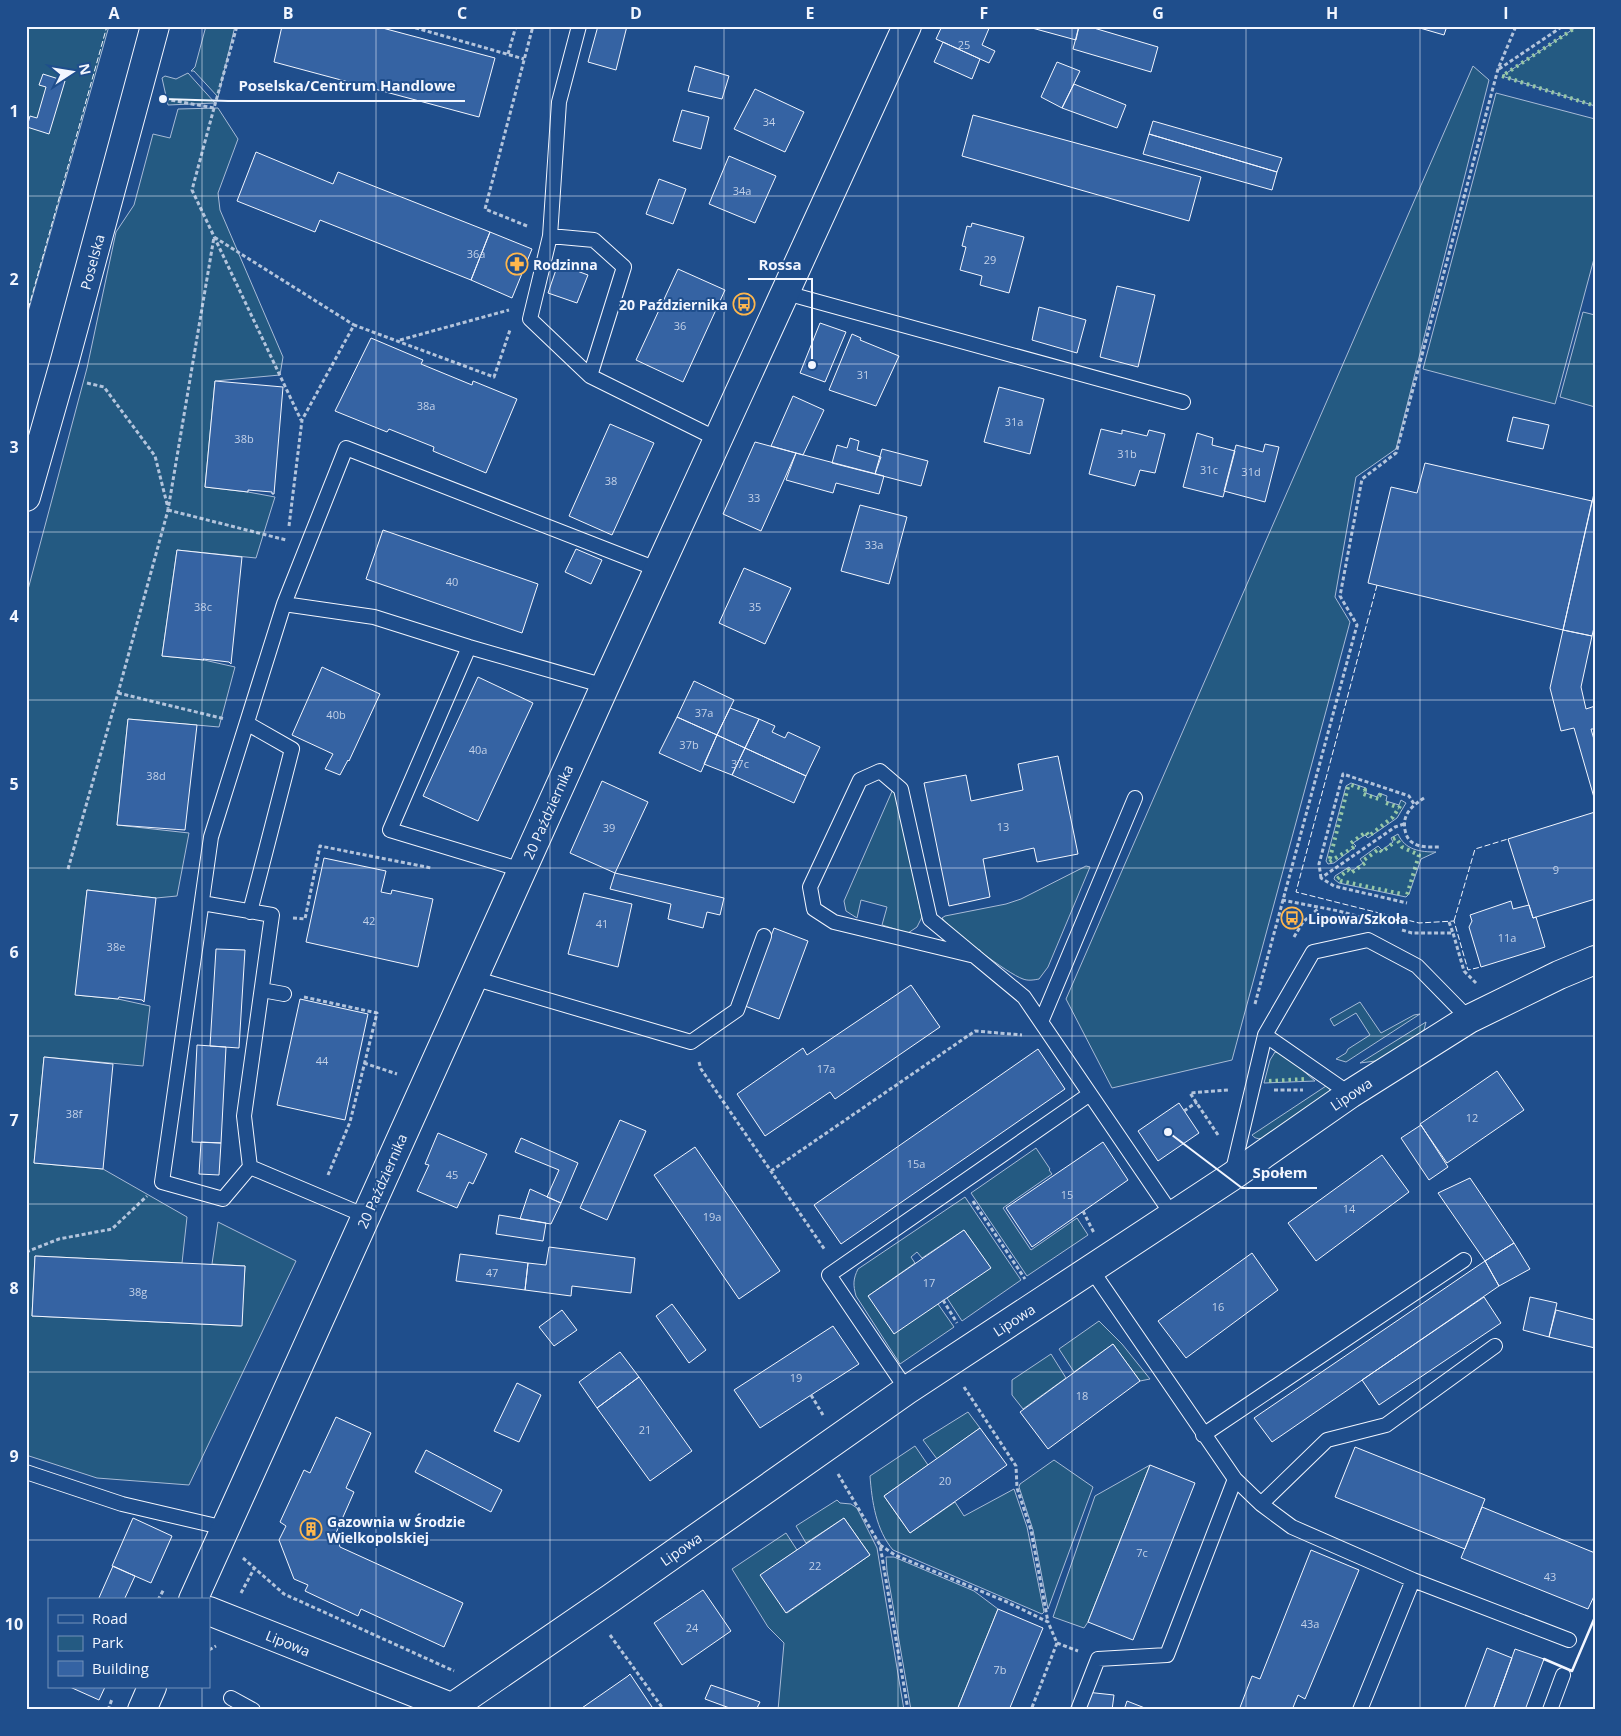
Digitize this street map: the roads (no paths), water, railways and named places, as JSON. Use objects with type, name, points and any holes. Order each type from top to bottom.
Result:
[{"type":"street","name":"Poselska","points":[[26,497],[155,26]]},
{"type":"street","name":"20 Października","points":[[194,1598],[605,686],[907,26]]},
{"type":"street","name":"Lipowa","points":[[210,1611],[449,1709],[907,1390],[1173,1216],[1350,1094],[1469,1019],[1559,975],[1595,960]]},
{"type":"street","points":[[142,1710],[152,1688]]},
{"type":"lane","points":[[579,26],[559,102],[550,236],[530,319],[590,376],[719,440]]},
{"type":"lane","points":[[550,236],[594,240],[624,267],[590,376]]},
{"type":"lane","points":[[786,293],[1183,402]]},
{"type":"lane","points":[[202,903],[272,915],[244,1116],[250,1166],[223,1198],[162,1182],[211,837],[248,724],[284,604],[346,448],[659,570]]},
{"type":"lane","points":[[284,604],[374,617],[469,647],[605,686]]},
{"type":"lane","points":[[469,647],[390,830],[522,870]]},
{"type":"lane","points":[[248,724],[292,749],[250,912]]},
{"type":"lane","points":[[975,956],[834,922],[814,908],[810,887],[860,780],[880,771],[901,789],[930,918],[1024,997],[1173,1216]]},
{"type":"lane","points":[[1041,1022],[1134,798]]},
{"type":"lane","points":[[474,978],[691,1042],[736,1010],[764,936]]},
{"type":"lane","points":[[1231,1177],[1265,1035],[1313,952],[1368,940],[1417,966],[1469,1019]]},
{"type":"lane","points":[[262,990],[291,995]]},
{"type":"lane","points":[[1265,1035],[1350,1094]]},
{"type":"lane","points":[[907,1390],[829,1275],[1090,1094]]},
{"type":"lane","points":[[250,1166],[366,1216]]},
{"type":"lane","points":[[1203,1435],[1464,1260]]},
{"type":"lane","points":[[1091,1270],[1235,1480],[1261,1504],[1292,1527],[1413,1580],[1569,1640]]},
{"type":"lane","points":[[1261,1504],[1326,1440],[1386,1425],[1495,1346]]},
{"type":"lane","points":[[26,1472],[122,1504],[225,1528]]},
{"type":"lane","points":[[1078,1710],[1098,1658],[1167,1655],[1235,1480]]},
{"type":"lane","points":[[1360,1710],[1413,1580]]},
{"type":"lane","points":[[1550,1710],[1563,1675]]},
{"type":"lane","points":[[231,1698],[253,1710]]},
{"type":"place","name":"Poselska/Centrum Handlowe","points":[[163,99]]},
{"type":"place","name":"Rodzinna","points":[[517,264]]},
{"type":"place","name":"20 Października","points":[[744,304]]},
{"type":"place","name":"Rossa","points":[[812,365]]},
{"type":"place","name":"Lipowa/Szkoła","points":[[1292,918]]},
{"type":"place","name":"Społem","points":[[1168,1132]]},
{"type":"place","name":"Gazownia w Środzie Wielkopolskiej","points":[[311,1529]]}]
